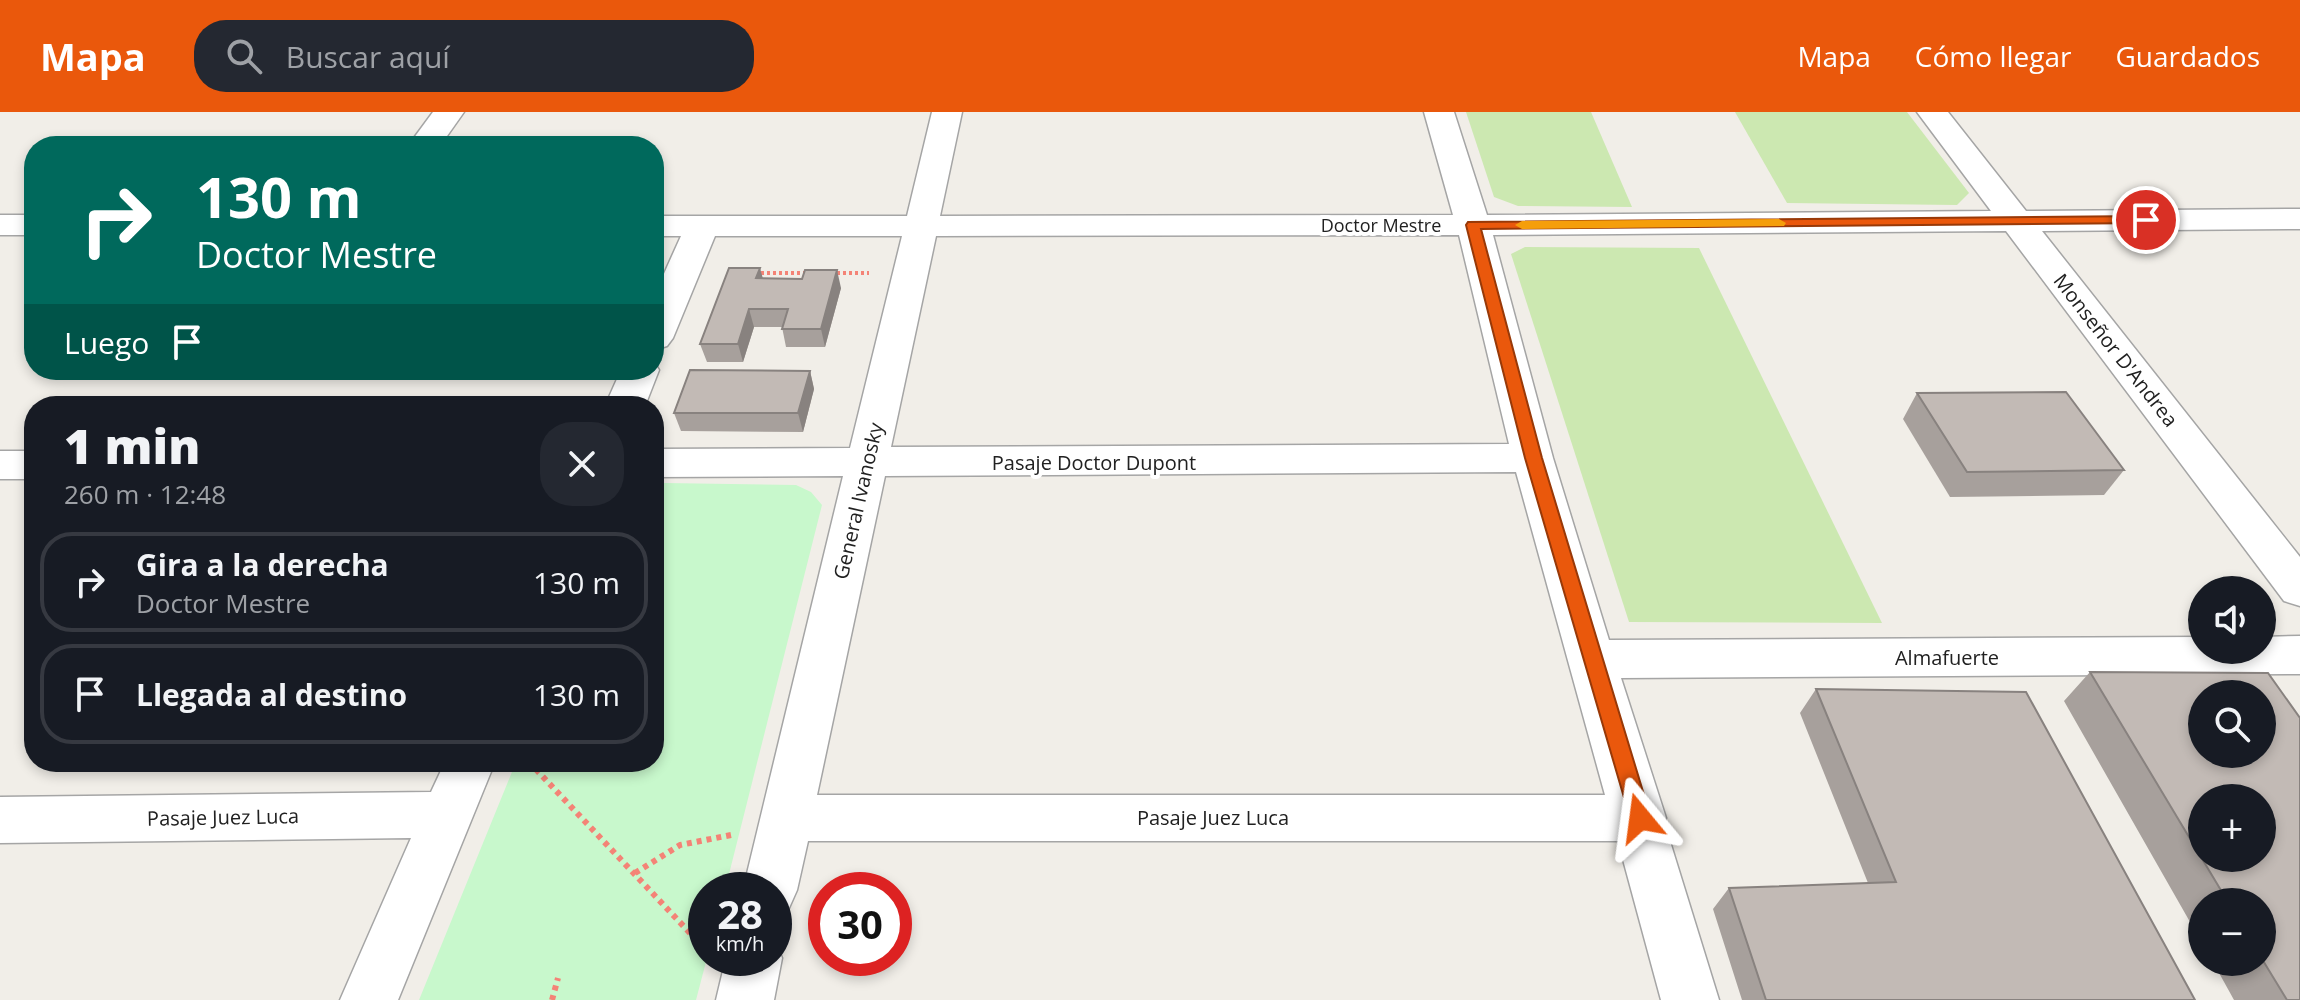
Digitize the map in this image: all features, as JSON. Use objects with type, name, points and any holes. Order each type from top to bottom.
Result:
[{"type":"street","points":[[431,136],[449,112]]},
{"type":"street","name":"General Ivanosky","points":[[774,872],[947,112]]},
{"type":"street","points":[[1439,112],[1473,225],[1533,458],[1640,818],[1690,1000]]},
{"type":"street","name":"Monseñor D'Andrea","points":[[1932,112],[2300,589]]},
{"type":"street","name":"Doctor Mestre","points":[[664,226],[1473,225],[2300,219]]},
{"type":"street","points":[[0,225],[24,225]]},
{"type":"street","points":[[664,315],[702,226]]},
{"type":"street","name":"Pasaje Doctor Dupont","points":[[664,463],[1533,458]]},
{"type":"street","points":[[0,465],[24,465]]},
{"type":"street","name":"Almafuerte","points":[[1593,659],[2300,655]]},
{"type":"street","points":[[369,1000],[466,772]]},
{"type":"street","name":"Pasaje Juez Luca","points":[[0,820],[447,815]]},
{"type":"street","name":"Pasaje Juez Luca","points":[[786,818],[1640,818]]},
{"type":"street","points":[[745,1000],[750,976]]},
{"type":"path","points":[[752,273],[811,273]]},
{"type":"path","points":[[825,273],[878,273]]},
{"type":"path","points":[[539,772],[688,930]]},
{"type":"path","points":[[635,873],[658,853],[700,838],[739,835]]},
{"type":"path","points":[[552,1000],[558,978]]},
{"type":"green space","points":[[1466,112],[1591,112],[1632,207],[1518,206],[1494,197]]},
{"type":"green space","points":[[1735,112],[1907,112],[1969,193],[1957,205],[1787,203]]},
{"type":"green space","points":[[1525,247],[1699,248],[1882,623],[1629,622],[1511,254]]},
{"type":"green space","points":[[664,483],[796,485],[811,492],[822,505],[730,872],[688,872],[688,976],[702,976],[696,1000],[419,1000],[512,772],[664,772]]},
{"type":"building","points":[[729,268],[760,268],[756,278],[802,279],[805,270],[837,270],[821,329],[782,329],[788,309],[749,309],[738,344],[700,344]]},
{"type":"building","points":[[690,370],[810,371],[798,413],[674,413]]},
{"type":"building","points":[[2066,392],[2124,470],[1967,472],[1917,393]]},
{"type":"building","points":[[2090,672],[2268,673],[2273,680],[2188,680],[2188,768],[2276,768],[2276,684],[2300,718],[2300,1000],[2287,1000],[2272,976],[2276,976],[2276,888],[2220,888],[2210,872],[2276,872],[2276,784],[2188,784],[2188,835]]},
{"type":"building","points":[[1816,689],[2026,692],[2195,1000],[1766,1000],[1729,888],[1896,882]]},
{"type":"slow traffic","points":[[1522,225],[1779,223]]},
{"type":"route","points":[[1640,818],[1533,458],[1473,225],[2146,220]]}]
